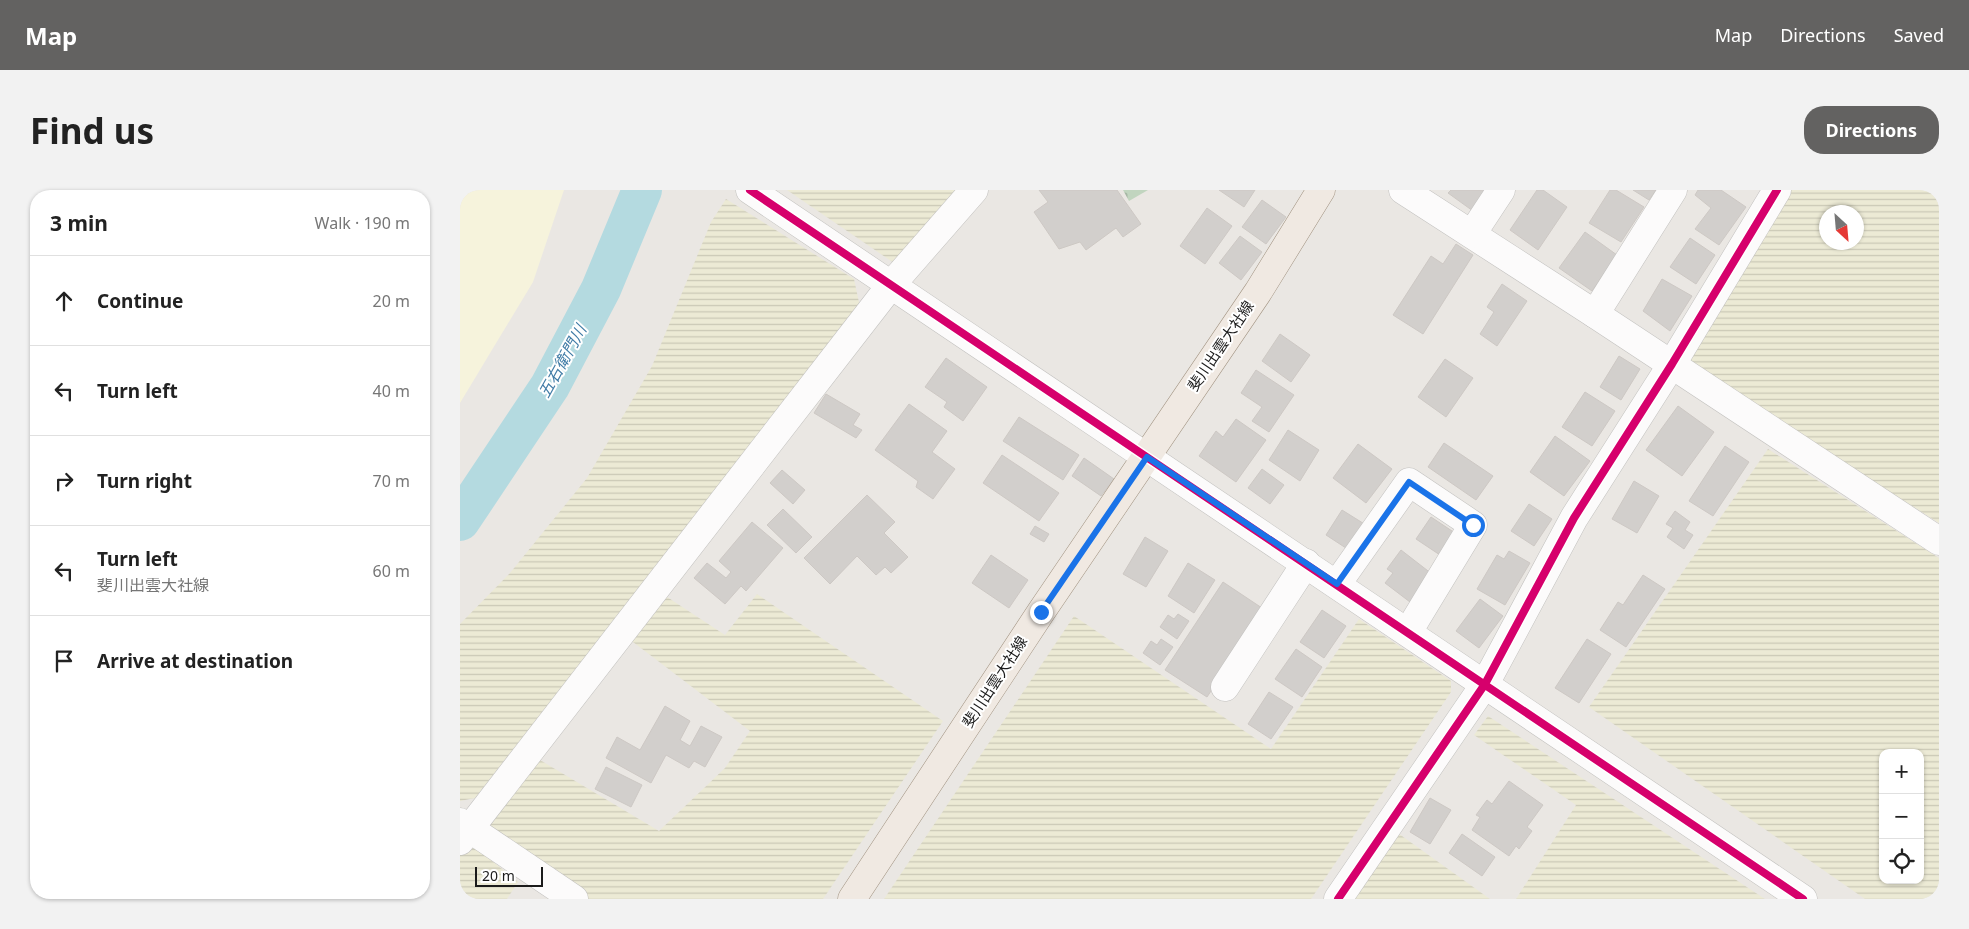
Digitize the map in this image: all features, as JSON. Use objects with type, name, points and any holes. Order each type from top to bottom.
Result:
[{"type":"main road","name":"斐川出雲大社線","points":[[852,899],[1047,604],[1258,292],[1321,190]]},
{"type":"street","points":[[750,190],[1803,899]]},
{"type":"street","points":[[574,899],[463,831],[891,285],[974,190]]},
{"type":"street","points":[[1403,190],[1596,314],[1939,541]]},
{"type":"street","points":[[1472,234],[1501,190]]},
{"type":"street","points":[[1596,314],[1673,190]]},
{"type":"street","points":[[1338,899],[1485,684],[1574,518],[1672,364],[1777,190]]},
{"type":"street","points":[[1337,584],[1409,482],[1473,525],[1408,632]]},
{"type":"street","points":[[1225,687],[1306,563]]},
{"type":"shaded area","points":[[460,190],[564,190],[533,282],[460,403]]},
{"type":"shaded area","points":[[787,190],[960,190],[894,263]]},
{"type":"shaded area","points":[[1786,190],[1939,190],[1939,523],[1690,365],[1685,355]]},
{"type":"shaded area","points":[[726,199],[854,279],[860,307],[475,798],[460,801],[460,624],[510,573],[587,478],[652,366],[711,222]]},
{"type":"shaded area","points":[[1768,449],[1939,558],[1939,899],[1865,899],[1589,707]]},
{"type":"shaded area","points":[[661,593],[725,635],[757,594],[943,721],[823,899],[589,899],[495,837],[490,823],[540,760],[659,831],[725,768],[750,731],[629,639]]},
{"type":"shaded area","points":[[1074,616],[1271,749],[1359,619],[1451,681],[1451,692],[1311,899],[884,899]]},
{"type":"shaded area","points":[[1488,716],[1765,899],[1516,899],[1576,805],[1474,735]]},
{"type":"shaded area","points":[[1395,831],[1490,899],[1349,899]]},
{"type":"shaded area","points":[[475,847],[518,882],[507,899],[460,899],[460,855]]},
{"type":"green space","points":[[1123,190],[1148,190],[1129,201]]},
{"type":"building","points":[[1039,190],[1117,190],[1141,224],[1123,237],[1116,228],[1086,250],[1080,242],[1059,249],[1034,212],[1048,202]]},
{"type":"building","points":[[1219,190],[1255,190],[1244,207]]},
{"type":"building","points":[[1451,190],[1488,190],[1473,211],[1448,193]]},
{"type":"building","points":[[1537,190],[1543,190],[1567,207],[1538,250],[1510,230]]},
{"type":"building","points":[[1610,190],[1616,190],[1644,207],[1621,242],[1589,223]]},
{"type":"building","points":[[1633,190],[1656,190],[1649,200]]},
{"type":"building","points":[[1698,190],[1721,190],[1746,207],[1719,245],[1695,229],[1711,208],[1695,195]]},
{"type":"building","points":[[1262,200],[1286,217],[1266,244],[1242,227]]},
{"type":"building","points":[[1207,208],[1232,226],[1205,264],[1180,246]]},
{"type":"building","points":[[1585,232],[1617,255],[1592,291],[1559,268]]},
{"type":"building","points":[[1240,236],[1262,252],[1241,280],[1219,263]]},
{"type":"building","points":[[1690,238],[1715,255],[1696,284],[1670,267]]},
{"type":"building","points":[[1456,244],[1473,255],[1423,334],[1393,315],[1431,256],[1443,264]]},
{"type":"building","points":[[1662,279],[1692,296],[1670,331],[1643,311]]},
{"type":"building","points":[[1502,284],[1527,301],[1497,346],[1480,334],[1494,312],[1487,307]]},
{"type":"building","points":[[1280,334],[1310,355],[1291,382],[1262,361]]},
{"type":"building","points":[[1619,356],[1640,369],[1621,400],[1600,387]]},
{"type":"building","points":[[946,358],[987,387],[963,421],[944,407],[947,402],[925,387]]},
{"type":"building","points":[[1445,359],[1473,378],[1446,417],[1418,397]]},
{"type":"building","points":[[1256,370],[1294,395],[1269,432],[1252,421],[1262,407],[1241,393]]},
{"type":"building","points":[[1585,392],[1615,411],[1592,446],[1562,427]]},
{"type":"building","points":[[826,394],[860,414],[853,425],[862,430],[856,438],[814,413]]},
{"type":"building","points":[[909,404],[947,431],[932,452],[955,469],[933,499],[916,487],[918,481],[875,450]]},
{"type":"building","points":[[1678,406],[1714,432],[1682,476],[1646,450]]},
{"type":"building","points":[[1019,417],[1079,455],[1063,480],[1003,441]]},
{"type":"building","points":[[1236,419],[1266,440],[1236,482],[1199,456],[1216,431],[1223,437]]},
{"type":"building","points":[[1288,430],[1319,450],[1300,481],[1269,460]]},
{"type":"building","points":[[1555,436],[1590,461],[1564,496],[1530,472]]},
{"type":"building","points":[[1444,443],[1493,476],[1476,500],[1428,467]]},
{"type":"building","points":[[1358,444],[1392,469],[1366,503],[1333,478]]},
{"type":"building","points":[[1725,446],[1749,462],[1713,516],[1689,501]]},
{"type":"building","points":[[1002,455],[1059,493],[1039,521],[983,483]]},
{"type":"building","points":[[1084,458],[1114,479],[1101,496],[1072,476]]},
{"type":"building","points":[[1262,469],[1284,485],[1270,504],[1248,488]]},
{"type":"building","points":[[782,470],[805,490],[793,504],[770,483]]},
{"type":"building","points":[[1634,481],[1659,496],[1637,533],[1612,519]]},
{"type":"building","points":[[867,495],[895,522],[884,533],[908,557],[891,573],[885,567],[876,575],[857,556],[830,584],[804,558]]},
{"type":"building","points":[[1529,504],[1552,519],[1534,546],[1511,531]]},
{"type":"building","points":[[783,509],[812,537],[796,553],[767,525]]},
{"type":"building","points":[[1342,510],[1366,525],[1349,550],[1326,535]]},
{"type":"building","points":[[1675,511],[1690,522],[1685,530],[1693,535],[1684,549],[1667,537],[1673,528],[1666,524]]},
{"type":"building","points":[[1431,517],[1455,533],[1440,555],[1416,539]]},
{"type":"building","points":[[752,522],[783,548],[746,591],[741,586],[725,604],[694,578],[707,563],[726,578],[731,572],[719,561]]},
{"type":"building","points":[[1035,526],[1049,534],[1044,542],[1030,534]]},
{"type":"building","points":[[1145,537],[1168,551],[1146,587],[1123,574]]},
{"type":"building","points":[[1401,550],[1432,574],[1410,602],[1385,583],[1393,573],[1387,569]]},
{"type":"building","points":[[1509,551],[1530,563],[1505,605],[1477,589],[1497,555],[1504,559]]},
{"type":"building","points":[[991,555],[1028,580],[1009,608],[972,583]]},
{"type":"building","points":[[1188,563],[1215,580],[1194,613],[1168,596]]},
{"type":"building","points":[[1643,575],[1665,589],[1626,647],[1600,630],[1618,602],[1623,605]]},
{"type":"building","points":[[1223,582],[1265,610],[1207,697],[1165,670]]},
{"type":"building","points":[[1480,599],[1503,616],[1479,648],[1456,631]]},
{"type":"building","points":[[1322,610],[1346,626],[1324,658],[1300,642]]},
{"type":"building","points":[[1178,614],[1189,621],[1177,639],[1160,627],[1168,615],[1174,619]]},
{"type":"building","points":[[1161,639],[1173,647],[1160,665],[1143,653],[1151,641],[1157,645]]},
{"type":"building","points":[[1587,639],[1611,654],[1579,703],[1555,688]]},
{"type":"building","points":[[1296,649],[1322,667],[1302,697],[1275,679]]},
{"type":"building","points":[[1269,692],[1293,707],[1271,739],[1248,724]]},
{"type":"building","points":[[665,706],[690,721],[680,740],[690,746],[701,726],[722,737],[705,767],[694,761],[689,768],[666,755],[651,783],[606,758],[617,737],[640,750]]},
{"type":"building","points":[[606,767],[642,785],[631,807],[595,789]]},
{"type":"building","points":[[1509,781],[1543,805],[1527,827],[1532,831],[1519,849],[1516,846],[1509,856],[1472,830],[1480,817],[1476,815],[1487,800],[1492,804]]},
{"type":"building","points":[[1430,798],[1451,810],[1430,844],[1410,832]]},
{"type":"building","points":[[1462,834],[1495,857],[1482,876],[1449,853]]},
{"type":"waterway","name":"五右衛門川","points":[[460,521],[550,386],[601,289],[642,190]]},
{"type":"cycle path","points":[[750,190],[1803,899]]},
{"type":"cycle path","points":[[1338,899],[1485,684],[1574,518],[1672,364],[1777,190]]},
{"type":"route","points":[[1041,612],[1147,457],[1337,584],[1409,482],[1473,525]]}]
